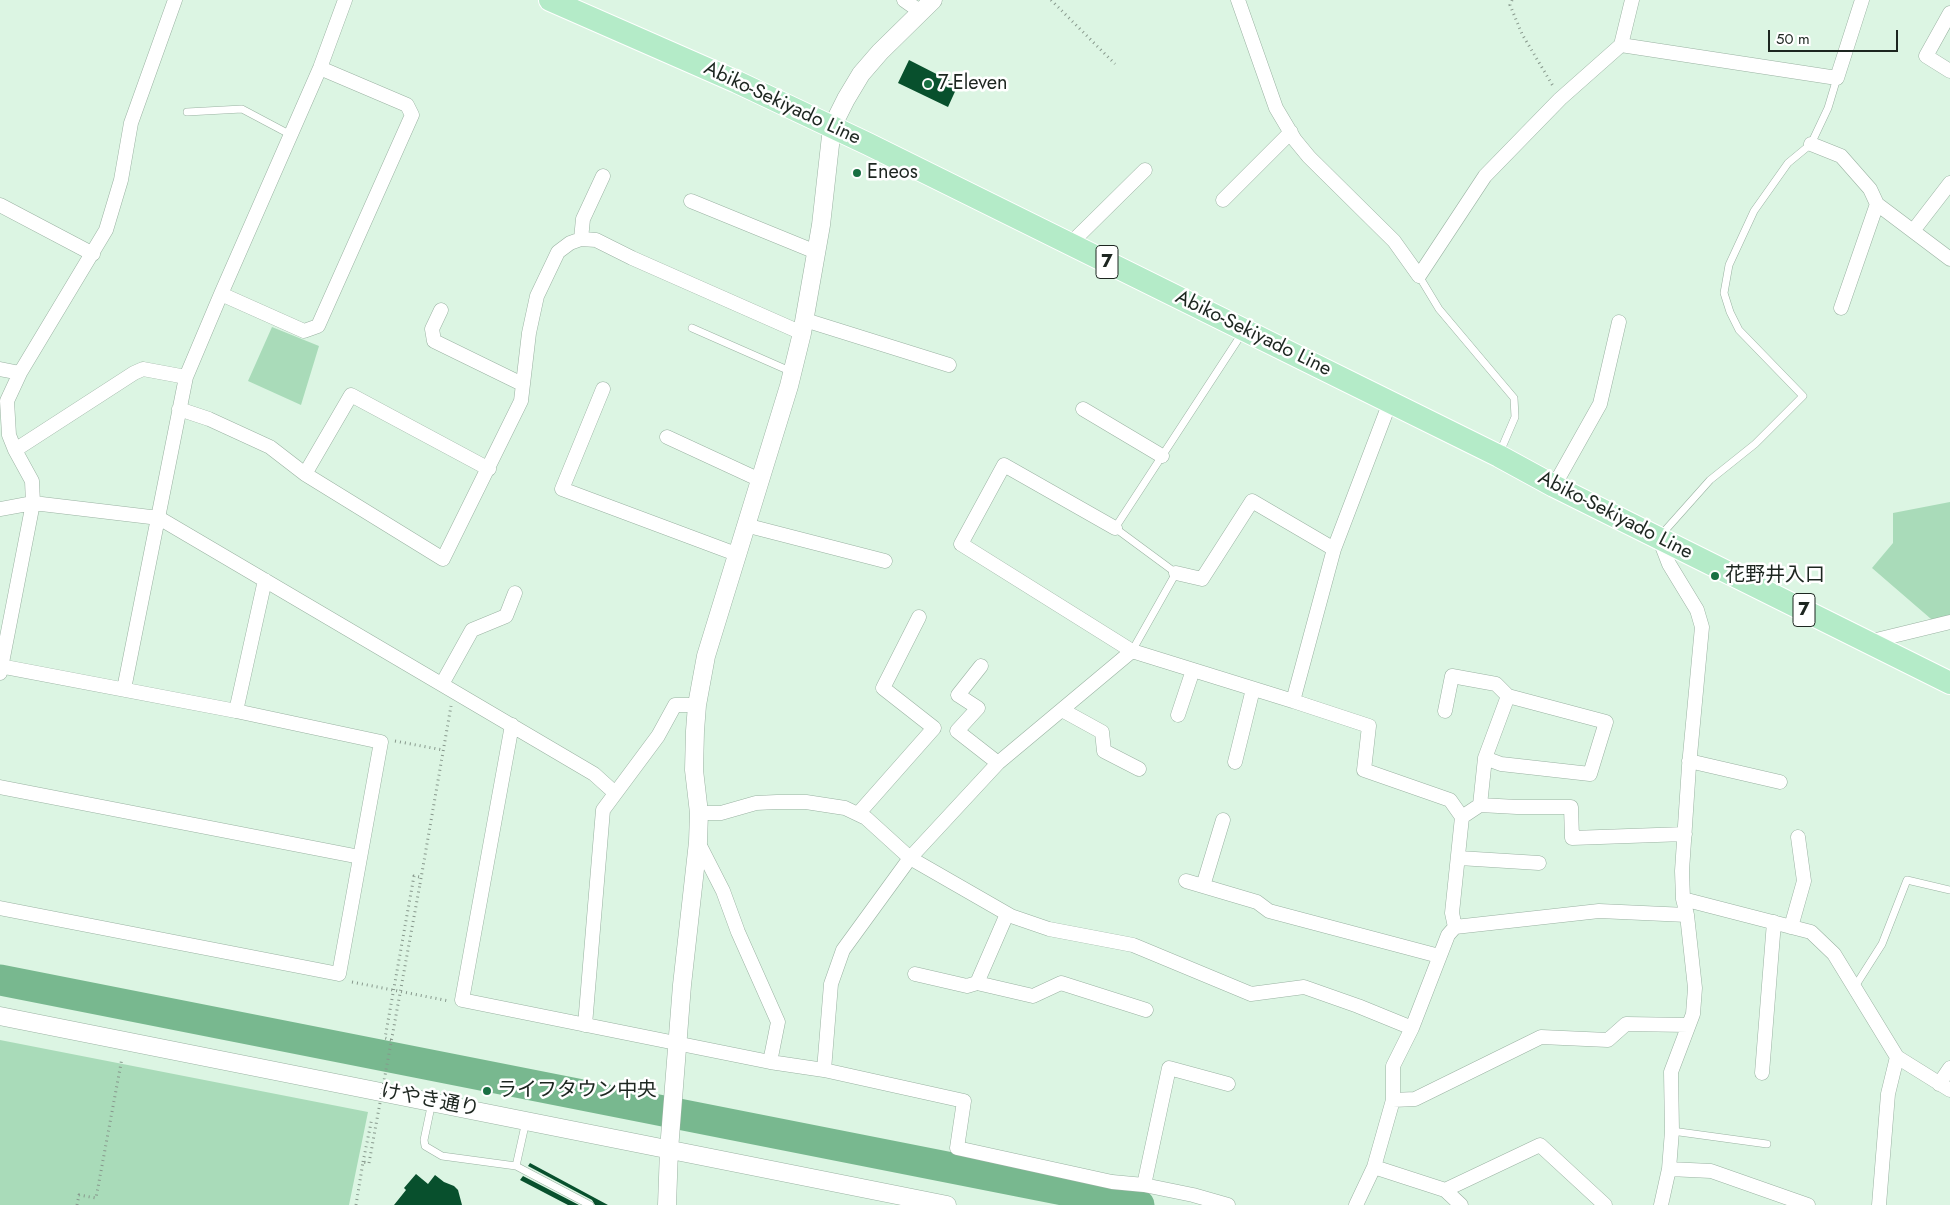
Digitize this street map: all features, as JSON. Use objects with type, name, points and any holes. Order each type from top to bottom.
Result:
[{"type":"main road","name":"Abiko-Sekiyado Line","points":[[550,0],[737,82],[832,127],[1499,456],[1554,486],[1950,683]]},
{"type":"street","points":[[0,908],[339,974],[381,742],[124,689],[0,668],[33,503],[32,481],[5,436],[7,401],[20,374],[106,230],[121,180],[131,123],[175,0]]},
{"type":"street","points":[[124,689],[186,378],[320,68],[345,0]]},
{"type":"street","points":[[904,0],[927,6]]},
{"type":"street","points":[[1238,0],[1276,108],[1290,132],[1309,157],[1394,241],[1419,276],[1485,176],[1560,99],[1621,46],[1632,0]]},
{"type":"street","points":[[1621,46],[1837,78],[1862,0]]},
{"type":"street","points":[[668,1205],[669,1150],[682,985],[698,842],[699,813],[694,770],[697,705],[706,656],[792,372],[803,326],[816,252],[832,127],[861,74],[880,52],[927,6]]},
{"type":"street","points":[[1950,13],[1926,56],[1950,71]]},
{"type":"street","points":[[221,294],[304,330],[318,326],[412,114],[407,105],[320,68]]},
{"type":"street","points":[[1223,200],[1290,132]]},
{"type":"street","points":[[1812,144],[1841,156],[1870,189],[1877,204],[1950,259]]},
{"type":"street","points":[[1070,244],[1146,170]]},
{"type":"street","points":[[581,239],[583,219],[604,176]]},
{"type":"street","points":[[1913,232],[1950,183]]},
{"type":"street","points":[[691,201],[816,252]]},
{"type":"street","points":[[1841,308],[1877,204]]},
{"type":"street","points":[[1,208],[93,254]]},
{"type":"street","points":[[179,409],[209,419],[270,447],[305,474],[443,560],[489,469],[520,401],[528,333],[537,296],[558,252],[570,243],[581,239],[596,240],[632,258],[803,326],[949,364]]},
{"type":"street","points":[[441,310],[432,329],[434,341],[522,384]]},
{"type":"street","points":[[1554,486],[1600,404],[1619,322]]},
{"type":"street","points":[[15,450],[143,368],[186,378]]},
{"type":"street","points":[[0,369],[20,374]]},
{"type":"street","points":[[604,389],[562,489],[736,554]]},
{"type":"street","points":[[305,474],[351,395],[489,469]]},
{"type":"street","points":[[1293,701],[1334,548],[1390,402]]},
{"type":"street","points":[[1083,410],[1162,456]]},
{"type":"street","points":[[667,437],[760,480]]},
{"type":"street","points":[[1116,528],[1004,465],[961,544],[1132,651],[1369,726],[1364,770],[1450,800],[1462,817],[1452,913],[1455,927]]},
{"type":"street","points":[[1176,573],[1202,579],[1252,501],[1334,548]]},
{"type":"street","points":[[0,509],[33,503],[159,518],[594,774],[614,793]]},
{"type":"street","points":[[745,526],[885,561]]},
{"type":"street","points":[[1659,537],[1670,564],[1697,610],[1702,627],[1689,761],[1682,871],[1683,899],[1687,914],[1695,988],[1693,1014],[1671,1072],[1672,1131],[1669,1169],[1661,1205]]},
{"type":"street","points":[[236,711],[265,580]]},
{"type":"street","points":[[448,687],[472,630],[506,616],[515,594]]},
{"type":"street","points":[[858,814],[934,728],[883,688],[919,617]]},
{"type":"street","points":[[1867,642],[1950,622]]},
{"type":"street","points":[[824,1070],[831,984],[843,950],[910,858],[998,763],[1132,651]]},
{"type":"street","points":[[982,666],[958,695],[978,708],[957,731],[998,763]]},
{"type":"street","points":[[1178,715],[1193,670]]},
{"type":"street","points":[[1445,711],[1452,676],[1496,684],[1508,696],[1606,722],[1590,774],[1501,764],[1485,758]]},
{"type":"street","points":[[1235,762],[1253,689]]},
{"type":"street","points":[[1480,804],[1485,758],[1508,696]]},
{"type":"street","points":[[585,1024],[603,810],[658,736],[675,705],[697,705]]},
{"type":"street","points":[[1062,710],[1102,732],[1104,751],[1139,769]]},
{"type":"street","points":[[512,725],[462,1000],[770,1062],[824,1070],[964,1101],[957,1148],[1112,1182],[1144,1185],[1193,1195],[1228,1205]]},
{"type":"street","points":[[1689,761],[1780,782]]},
{"type":"street","points":[[0,787],[360,857]]},
{"type":"street","points":[[699,813],[721,813],[756,803],[806,802],[845,808],[866,818],[910,858],[1007,914],[1049,929],[1133,945],[1251,994],[1304,987],[1412,1028]]},
{"type":"street","points":[[1462,817],[1480,804],[1517,807],[1571,807],[1572,838],[1685,834]]},
{"type":"street","points":[[1203,886],[1223,820]]},
{"type":"street","points":[[1791,927],[1804,881],[1798,837]]},
{"type":"street","points":[[698,842],[722,891],[778,1022],[770,1062]]},
{"type":"street","points":[[1458,858],[1539,863]]},
{"type":"street","points":[[1186,881],[1256,902],[1269,910],[1439,956]]},
{"type":"street","points":[[1683,899],[1810,932],[1834,954],[1896,1057],[1945,1087],[1950,1068]]},
{"type":"street","points":[[1356,1205],[1374,1166],[1393,1100],[1393,1066],[1412,1028],[1448,935],[1455,927],[1599,910],[1687,914]]},
{"type":"street","points":[[977,983],[1007,914]]},
{"type":"street","points":[[1762,1073],[1774,922]]},
{"type":"street","points":[[915,974],[967,986],[977,983],[1034,996],[1061,982],[1146,1010]]},
{"type":"street","name":"けやき通り","points":[[0,1016],[947,1205]]},
{"type":"street","points":[[1393,1100],[1415,1099],[1541,1037],[1608,1040],[1626,1024],[1688,1024]]},
{"type":"street","points":[[1879,1205],[1888,1094],[1896,1057]]},
{"type":"street","points":[[1144,1185],[1169,1068],[1228,1084]]},
{"type":"street","points":[[1445,1190],[1540,1145],[1605,1205]]},
{"type":"street","points":[[1374,1166],[1445,1190],[1461,1205]]},
{"type":"street","points":[[1669,1169],[1711,1171],[1808,1205]]},
{"type":"lane","points":[[1659,537],[1710,480],[1755,444],[1803,396],[1739,330],[1730,312],[1724,293],[1729,265],[1754,211],[1788,163],[1812,144],[1828,108],[1837,78]]},
{"type":"lane","points":[[187,112],[242,109],[291,135]]},
{"type":"lane","points":[[1419,276],[1439,309],[1514,398],[1516,417],[1499,456]]},
{"type":"lane","points":[[692,328],[792,372]]},
{"type":"lane","points":[[1132,651],[1176,573],[1116,528],[1244,330]]},
{"type":"lane","points":[[1854,988],[1882,944],[1907,880],[1950,890]]},
{"type":"lane","points":[[432,1102],[424,1140],[425,1146],[442,1156],[516,1166],[590,1205]]},
{"type":"lane","points":[[516,1166],[526,1121]]},
{"type":"lane","points":[[1672,1131],[1767,1144]]},
{"type":"path","points":[[1051,0],[1115,64]]},
{"type":"path","points":[[1512,0],[1510,5],[1522,34],[1560,99]]},
{"type":"path","points":[[363,1162],[369,1163],[420,884],[443,750],[448,687]]},
{"type":"path","points":[[381,742],[390,740],[443,750]]},
{"type":"path","points":[[391,1040],[385,1038],[414,876],[420,876]]},
{"type":"path","points":[[339,974],[347,981],[453,1002],[462,1000]]},
{"type":"path","points":[[77,1205],[79,1195],[96,1198],[122,1057]]},
{"type":"path","points":[[356,1205],[372,1118]]},
{"type":"green space","points":[[272,327],[319,346],[301,405],[248,381]]},
{"type":"green space","points":[[1950,502],[1950,622],[1938,625],[1872,568],[1893,543],[1893,513]]},
{"type":"green space","points":[[0,1040],[368,1112],[349,1205],[0,1205]]},
{"type":"building","name":"7-Eleven","points":[[909,60],[958,85],[948,107],[898,83]]},
{"type":"building","points":[[530,1163],[608,1205],[595,1205],[592,1200],[528,1166]]},
{"type":"building","points":[[416,1174],[428,1184],[435,1175],[444,1182],[454,1186],[458,1190],[462,1205],[394,1205],[406,1190],[404,1188]]},
{"type":"building","points":[[523,1176],[579,1205],[568,1205],[520,1180]]},
{"type":"waterway","points":[[0,980],[1139,1205]]},
{"type":"place","name":"7-Eleven","points":[[928,84]]},
{"type":"place","name":"Eneos","points":[[857,173]]},
{"type":"place","name":"花野井入口","points":[[1715,576]]},
{"type":"place","name":"ライフタウン中央","points":[[487,1091]]}]
